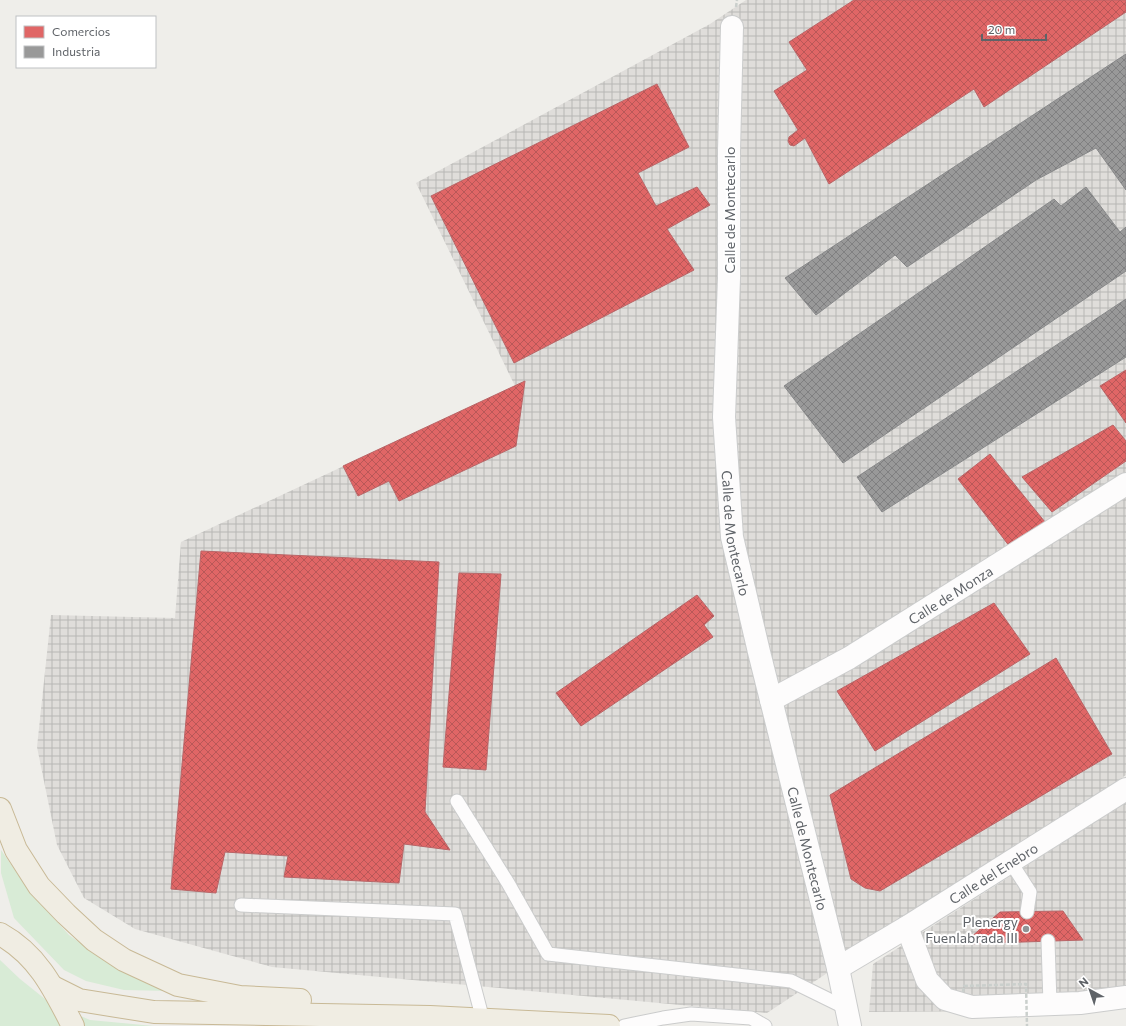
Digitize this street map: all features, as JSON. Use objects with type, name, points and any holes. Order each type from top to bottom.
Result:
[{"type":"highway","points":[[0,809],[16,850],[39,886],[94,940],[124,960],[178,985],[240,997],[309,1000],[430,1017]]},
{"type":"highway","points":[[0,922],[5,937],[37,964],[53,986],[73,1026]]},
{"type":"highway","points":[[53,986],[79,1000],[154,1012],[430,1017],[609,1026]]},
{"type":"street","name":"Calle de Montecarlo","points":[[732,27],[729,151],[729,278],[724,417],[732,536],[771,700],[838,968],[848,1017]]},
{"type":"street","name":"Calle de Monza","points":[[771,700],[849,658],[1126,484]]},
{"type":"street","name":"Calle del Enebro","points":[[838,968],[1126,789]]},
{"type":"street","points":[[906,927],[927,980],[945,999],[972,1007],[1080,1003],[1126,997]]},
{"type":"lane","points":[[457,801],[508,883],[548,954],[791,981],[848,1017]]},
{"type":"lane","points":[[1010,861],[1030,892],[1027,912]]},
{"type":"lane","points":[[241,905],[455,914],[483,1020]]},
{"type":"lane","points":[[1048,941],[1050,1004]]},
{"type":"lane","points":[[624,1026],[691,1014],[751,1018],[765,1026]]},
{"type":"path","points":[[964,992],[964,986],[1026,984],[1027,1026]]},
{"type":"shaded area","points":[[746,0],[1126,0],[1126,775],[767,1013],[272,967],[135,929],[84,898],[57,845],[37,747],[51,615],[175,618],[181,542],[515,386],[416,183],[710,24]]},
{"type":"shaded area","points":[[1126,802],[1126,1005],[1037,1011],[869,1012],[873,964]]},
{"type":"green space","points":[[1,850],[29,891],[69,935],[105,961],[168,991],[124,990],[86,981],[64,970],[14,918],[1,873]]},
{"type":"green space","points":[[0,960],[20,979],[50,1003],[90,1020],[154,1026],[0,1026]]},
{"type":"building: Comercios","points":[[854,0],[1126,0],[1126,12],[984,107],[974,89],[829,184],[805,138],[794,146],[790,145],[788,141],[789,137],[798,130],[774,91],[807,70],[789,42]]},
{"type":"building: Comercios","points":[[657,84],[689,147],[638,173],[656,206],[697,187],[710,205],[667,229],[694,270],[514,363],[431,196]]},
{"type":"building: Comercios","points":[[1126,370],[1126,423],[1100,386]]},
{"type":"building: Comercios","points":[[525,381],[516,446],[399,501],[389,481],[358,496],[343,466]]},
{"type":"building: Comercios","points":[[1113,425],[1126,441],[1126,461],[1052,512],[1022,477]]},
{"type":"building: Comercios","points":[[990,454],[1045,522],[1010,547],[958,479]]},
{"type":"building: Comercios","points":[[201,551],[439,562],[425,812],[450,850],[404,844],[399,883],[284,877],[288,856],[225,852],[216,893],[171,889]]},
{"type":"building: Comercios","points":[[459,573],[501,574],[486,770],[443,767]]},
{"type":"building: Comercios","points":[[697,595],[714,616],[704,625],[713,637],[581,726],[556,693]]},
{"type":"building: Comercios","points":[[994,603],[1030,654],[875,751],[837,691]]},
{"type":"building: Comercios","points":[[1056,658],[1112,754],[880,891],[865,888],[851,879],[830,795]]},
{"type":"building: Comercios","points":[[1063,911],[1083,940],[963,944],[1000,912]]},
{"type":"building: Industria","points":[[1126,54],[1126,190],[1096,148],[1036,180],[907,267],[895,255],[816,315],[785,278]]},
{"type":"building: Industria","points":[[1086,187],[1120,232],[1126,227],[1126,271],[843,463],[784,386],[1054,199],[1061,206]]},
{"type":"building: Industria","points":[[1126,299],[1126,357],[882,512],[857,477]]},
{"type":"place","name":"Plenergy Fuenlabrada III","points":[[1026,929]]}]
